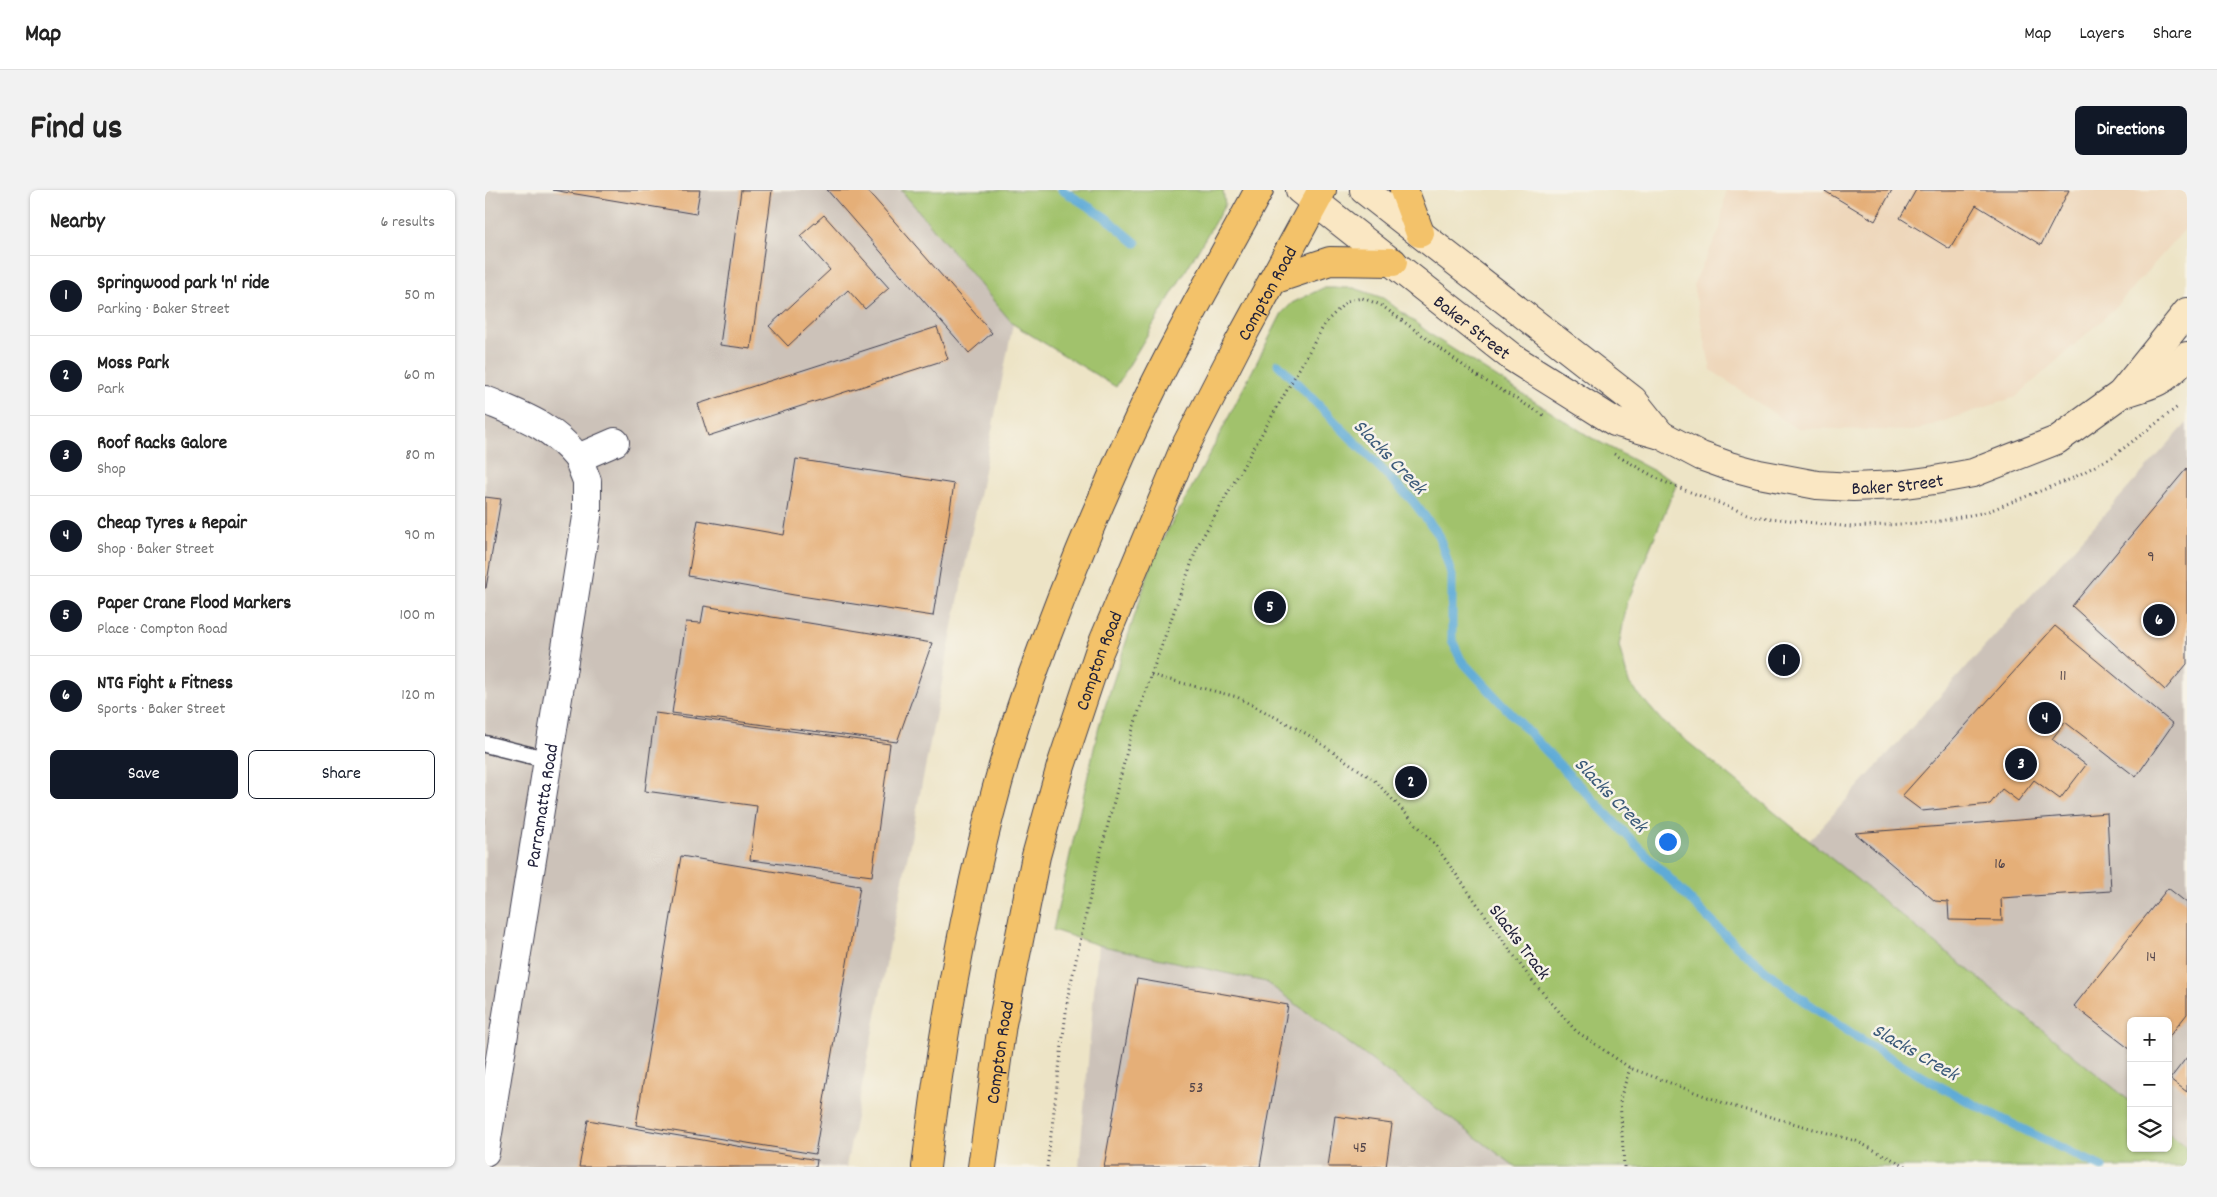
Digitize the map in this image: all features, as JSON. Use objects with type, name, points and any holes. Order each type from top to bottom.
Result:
[{"type":"main road","points":[[926,1167],[943,1047],[983,838],[1028,689],[1091,525],[1145,404],[1259,190]]},
{"type":"main road","points":[[1404,190],[1420,233]]},
{"type":"main road","name":"Compton Road","points":[[985,1159],[1002,1024],[1036,856],[1061,766],[1099,652],[1158,506],[1204,409],[1273,280],[1312,194]]},
{"type":"main road","points":[[1273,280],[1330,261],[1393,262]]},
{"type":"street","name":"Baker Street","points":[[1364,190],[1612,386],[1633,400],[1661,435]]},
{"type":"street","name":"Baker Street","points":[[1312,194],[1513,358],[1579,401],[1615,422],[1661,435],[1701,456],[1729,466],[1783,480],[1853,487],[1898,485],[1973,473],[2057,440],[2121,394],[2187,312]]},
{"type":"street","name":"Baker Street","points":[[2121,394],[2160,382],[2187,356]]},
{"type":"street","name":"Parramatta Road","points":[[485,400],[550,430],[578,458],[587,482],[587,517],[485,1152]]},
{"type":"street","points":[[578,458],[615,442]]},
{"type":"lane","points":[[485,744],[549,760]]},
{"type":"path","points":[[1047,1167],[1068,996],[1098,865],[1132,732],[1198,545],[1326,322],[1347,301],[1362,298],[1381,305],[1479,377],[1510,396]]},
{"type":"path","name":"Slacks Track","points":[[1151,675],[1237,697],[1307,734],[1374,780],[1433,842],[1530,978],[1576,1031],[1630,1068],[1732,1106],[1856,1141],[1908,1167]]},
{"type":"path","points":[[1624,1167],[1622,1161],[1620,1099],[1630,1068]]},
{"type":"shaded area","points":[[485,190],[901,190],[1013,324],[846,1167],[485,1167]]},
{"type":"shaded area","points":[[1726,190],[2187,190],[2187,227],[2111,312],[2016,397],[1914,431],[1795,428],[1711,370],[1693,285],[1720,229]]},
{"type":"shaded area","points":[[2187,423],[2187,1147],[2172,1135],[2172,1017],[2127,1017],[2127,1099],[1809,841]]},
{"type":"shaded area","points":[[1098,945],[1266,982],[1516,1167],[1079,1167]]},
{"type":"green space","points":[[901,190],[1223,190],[1225,205],[1116,387],[1013,324]]},
{"type":"green space","points":[[1323,288],[1354,288],[1383,298],[1437,339],[1590,437],[1677,483],[1627,603],[1619,646],[1629,683],[1662,721],[2127,1099],[2127,1152],[2172,1152],[2172,1135],[2187,1147],[2187,1167],[1516,1167],[1266,982],[1098,945],[1053,930],[1100,722],[1155,553],[1203,467],[1282,313],[1292,303]]},
{"type":"building","points":[[552,190],[700,190],[696,214]]},
{"type":"building","points":[[741,190],[772,190],[751,349],[720,345]]},
{"type":"building","points":[[827,190],[867,190],[992,333],[969,353]]},
{"type":"building","points":[[1823,190],[1892,190],[1875,221]]},
{"type":"building","points":[[1916,190],[2069,190],[2041,245],[1976,205],[1950,249],[1900,218]]},
{"type":"building","points":[[824,215],[889,288],[865,309],[848,290],[788,346],[769,326],[830,270],[800,236]]},
{"type":"building","points":[[937,327],[948,359],[708,436],[698,404]]},
{"type":"building","points":[[796,459],[954,484],[933,616],[794,595],[688,576],[698,520],[784,535]]},
{"type":"building","points":[[2187,468],[2187,664],[2165,690],[2072,606]]},
{"type":"building","points":[[485,497],[501,499],[486,588],[485,588]]},
{"type":"building","points":[[704,606],[932,643],[897,742],[672,713],[686,622],[701,623]]},
{"type":"building","points":[[2055,626],[2173,724],[2136,777],[2065,722],[2052,739],[2086,765],[2060,799],[2034,780],[2018,801],[2002,789],[1990,804],[1922,811],[1902,796]]},
{"type":"building","points":[[655,713],[890,744],[872,876],[750,860],[757,806],[645,791]]},
{"type":"building","points":[[2107,813],[2111,891],[2001,898],[2002,921],[1949,920],[1948,902],[1935,901],[1855,833]]},
{"type":"building","points":[[681,856],[860,886],[815,1154],[636,1125]]},
{"type":"building","points":[[2168,888],[2187,903],[2187,1014],[2172,1033],[2172,1017],[2127,1017],[2127,1047],[2074,1006]]},
{"type":"building","points":[[1137,979],[1288,1005],[1260,1167],[1104,1167]]},
{"type":"building","points":[[2187,1057],[2187,1092],[2172,1081],[2172,1076]]},
{"type":"building","points":[[1335,1116],[1392,1124],[1386,1167],[1328,1167]]},
{"type":"building","points":[[588,1120],[817,1160],[816,1167],[579,1167]]},
{"type":"waterway","name":"Slacks Creek","points":[[1062,190],[1105,217],[1136,243]]},
{"type":"waterway","name":"Slacks Creek","points":[[1278,364],[1412,500],[1439,535],[1452,576],[1452,640],[1461,660],[1591,798],[1727,937],[1787,988],[1873,1047],[1962,1098],[2102,1167]]},
{"type":"place","name":"Paper Crane Flood Markers","points":[[1270,607]]},
{"type":"place","name":"NTG Fight & Fitness","points":[[2159,620]]},
{"type":"place","name":"Springwood park 'n' ride","points":[[1784,660]]},
{"type":"place","name":"Cheap Tyres & Repair","points":[[2045,718]]},
{"type":"place","name":"Roof Racks Galore","points":[[2021,764]]},
{"type":"place","name":"Moss Park","points":[[1411,782]]}]
